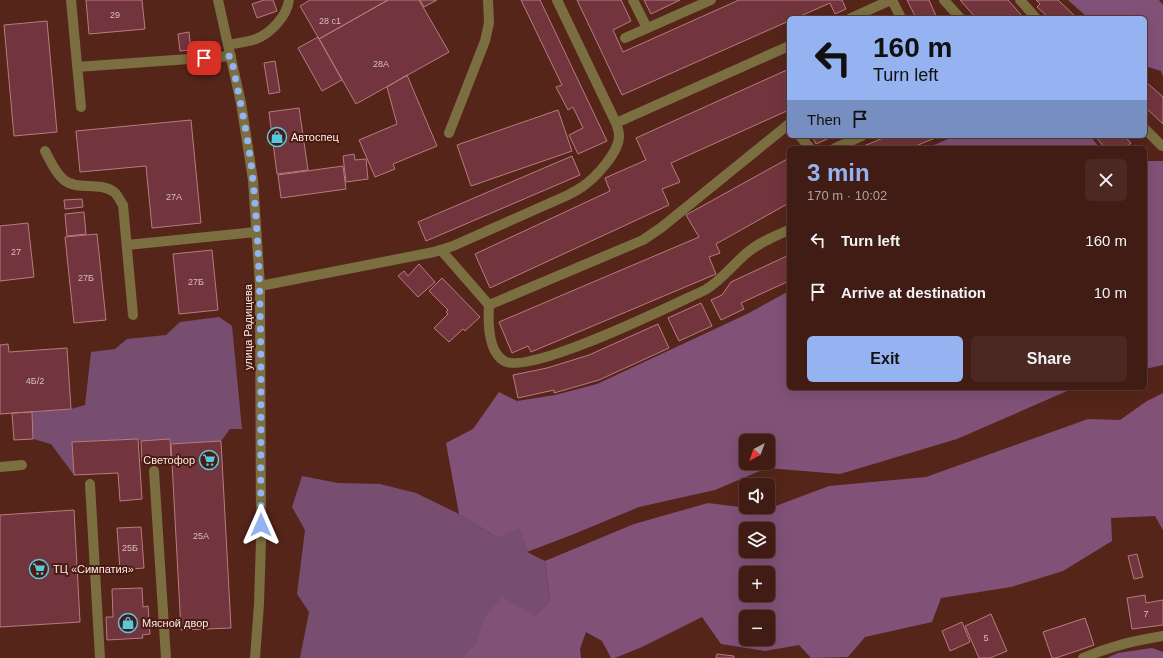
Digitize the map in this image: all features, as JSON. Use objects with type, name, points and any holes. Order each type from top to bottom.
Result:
[{"type":"street","points":[[71,0],[81,107]]},
{"type":"street","name":"улица Радищева","points":[[218,0],[241,103],[253,180],[260,286],[261,540],[259,604],[255,658]]},
{"type":"street","points":[[228,45],[255,39],[266,33],[283,16],[288,8],[289,0]]},
{"type":"street","points":[[450,132],[485,41],[489,23],[488,0]]},
{"type":"street","points":[[260,286],[389,262],[441,250],[568,195],[582,187],[593,178],[616,148],[620,135],[616,123],[557,0]]},
{"type":"street","points":[[633,0],[647,28]]},
{"type":"street","points":[[625,38],[711,0]]},
{"type":"street","points":[[856,16],[892,0],[899,16]]},
{"type":"street","points":[[944,0],[958,16]]},
{"type":"street","points":[[1020,0],[1034,16]]},
{"type":"street","points":[[616,123],[787,47]]},
{"type":"street","points":[[77,67],[231,56]]},
{"type":"street","points":[[489,305],[643,240],[662,227],[787,126]]},
{"type":"street","points":[[1147,131],[1162,146]]},
{"type":"street","points":[[802,138],[808,146]]},
{"type":"street","points":[[840,146],[858,138]]},
{"type":"street","points":[[46,151],[63,180],[73,184],[101,186],[115,192],[123,205],[133,315]]},
{"type":"street","points":[[441,250],[489,305],[488,329],[494,348],[504,361],[511,364],[536,360],[588,342],[706,290],[714,285],[748,252],[759,244],[787,231]]},
{"type":"street","points":[[126,245],[256,232]]},
{"type":"street","points":[[0,467],[22,465]]},
{"type":"street","points":[[154,471],[166,658]]},
{"type":"street","points":[[90,484],[100,658]]},
{"type":"street","points":[[1083,658],[1106,648],[1131,641],[1163,636]]},
{"type":"shaded area","points":[[1068,0],[1159,0],[1163,5],[1163,77],[1161,71],[1147,67],[1147,16],[1086,16]]},
{"type":"shaded area","points":[[950,138],[1092,138],[1098,146],[932,146]]},
{"type":"shaded area","points":[[1147,161],[1163,161],[1163,365],[1147,369]]},
{"type":"shaded area","points":[[787,292],[787,390],[1069,390],[957,439],[840,474],[775,469],[775,434],[739,434],[739,470],[762,470],[743,478],[739,478],[739,480],[715,490],[639,507],[527,552],[519,528],[498,538],[459,514],[446,443],[473,429],[499,392],[517,401],[555,395],[597,384],[747,314]]},
{"type":"shaded area","points":[[219,317],[232,326],[242,429],[230,429],[221,441],[171,444],[170,439],[72,442],[74,475],[51,444],[33,439],[32,412],[71,409],[85,405],[91,352],[115,349],[127,339],[166,335],[180,322]]},
{"type":"shaded area","points":[[1163,393],[1163,530],[1155,516],[1111,518],[1112,541],[1063,571],[1011,587],[941,598],[932,622],[865,637],[848,657],[811,658],[799,645],[765,651],[721,644],[702,617],[642,647],[615,658],[611,658],[602,641],[586,632],[580,649],[581,658],[461,658],[476,644],[483,619],[502,597],[534,616],[550,601],[545,561],[634,524],[708,503],[739,507],[739,514],[775,514],[775,506],[829,486],[926,477],[1088,419],[1120,420],[1147,401]]},
{"type":"shaded area","points":[[302,476],[338,483],[380,484],[416,493],[459,514],[498,538],[519,527],[527,552],[545,561],[550,601],[534,616],[483,619],[477,644],[461,658],[300,658],[309,612],[297,594],[305,530],[292,507]]},
{"type":"shaded area","points":[[1152,648],[1163,652],[1163,658],[1107,658],[1118,653]]},
{"type":"building","points":[[86,0],[142,0],[145,29],[89,34]]},
{"type":"building","points":[[264,0],[273,0],[277,11],[257,18],[252,4]]},
{"type":"building","points":[[310,0],[388,0],[319,39],[300,6]]},
{"type":"building","points":[[388,0],[419,0],[449,52],[356,104],[319,39]]},
{"type":"building","points":[[420,0],[437,0],[424,7]]},
{"type":"building","points":[[521,0],[540,0],[607,141],[578,154],[569,135],[583,128],[573,107],[568,110],[556,87],[562,85]]},
{"type":"building","points":[[577,0],[621,0],[631,21],[613,30],[623,52],[739,0],[842,0],[846,9],[835,14],[830,3],[801,16],[787,16],[787,22],[622,95]]},
{"type":"building","points":[[644,0],[680,0],[651,14]]},
{"type":"building","points":[[907,0],[929,0],[936,16],[915,16]]},
{"type":"building","points":[[960,0],[1008,0],[1022,16],[974,16]]},
{"type":"building","points":[[1036,0],[1058,0],[1075,16],[1047,16],[1037,7],[1040,4]]},
{"type":"building","points":[[47,21],[57,132],[14,136],[4,25]]},
{"type":"building","points":[[189,32],[191,50],[180,51],[178,34]]},
{"type":"building","points":[[318,37],[342,80],[322,91],[298,48]]},
{"type":"building","points":[[275,61],[280,92],[269,94],[264,63]]},
{"type":"building","points":[[787,70],[787,111],[671,163],[680,182],[662,189],[669,205],[490,288],[475,254],[610,191],[605,178],[646,160],[636,138]]},
{"type":"building","points":[[407,75],[437,146],[393,164],[395,169],[375,177],[359,140],[397,124],[387,87]]},
{"type":"building","points":[[1147,83],[1163,97],[1163,124],[1147,109]]},
{"type":"building","points":[[299,108],[308,170],[277,174],[269,112]]},
{"type":"building","points":[[558,110],[572,151],[471,186],[457,145]]},
{"type":"building","points":[[191,120],[201,223],[152,228],[146,166],[80,172],[76,131]]},
{"type":"building","points":[[813,138],[830,138],[816,144]]},
{"type":"building","points":[[883,138],[935,138],[916,146],[864,146]]},
{"type":"building","points":[[1097,138],[1126,138],[1131,143],[1127,146],[1103,146]]},
{"type":"building","points":[[354,154],[355,160],[366,159],[368,179],[346,182],[343,156]]},
{"type":"building","points":[[572,156],[580,175],[426,241],[418,222]]},
{"type":"building","points":[[787,159],[787,204],[716,244],[720,253],[709,257],[716,274],[531,352],[528,346],[512,353],[499,322],[699,237],[686,215]]},
{"type":"building","points":[[343,166],[346,189],[281,198],[278,175]]},
{"type":"building","points":[[82,199],[83,207],[65,209],[64,200]]},
{"type":"building","points":[[84,212],[86,234],[67,236],[65,214]]},
{"type":"building","points":[[28,223],[34,277],[0,281],[0,226]]},
{"type":"building","points":[[97,234],[106,320],[74,323],[65,237]]},
{"type":"building","points":[[212,250],[218,310],[179,314],[173,254]]},
{"type":"building","points":[[787,256],[787,282],[741,303],[744,309],[721,320],[711,300],[722,295],[731,282]]},
{"type":"building","points":[[419,264],[435,282],[418,297],[398,276],[404,271],[408,276]]},
{"type":"building","points":[[442,278],[480,317],[465,331],[463,329],[449,342],[434,328],[448,314],[446,312],[448,310],[429,291]]},
{"type":"building","points":[[701,303],[712,326],[679,341],[668,318]]},
{"type":"building","points":[[658,324],[669,348],[599,380],[554,393],[554,390],[518,398],[513,375],[547,368],[589,355]]},
{"type":"building","points":[[8,344],[9,352],[67,348],[71,409],[0,414],[0,345]]},
{"type":"building","points":[[32,412],[33,439],[14,440],[12,413]]},
{"type":"building","points":[[138,439],[142,499],[120,501],[118,473],[74,475],[72,442]]},
{"type":"building","points":[[170,439],[171,460],[142,462],[141,441]]},
{"type":"building","points":[[221,441],[231,628],[181,630],[171,444]]},
{"type":"building","name":"ТЦ «Симпатия»","points":[[74,510],[80,622],[0,627],[0,515]]},
{"type":"building","points":[[141,527],[144,568],[120,570],[117,528]]},
{"type":"building","points":[[1137,554],[1143,577],[1134,579],[1128,556]]},
{"type":"building","points":[[142,588],[143,607],[148,606],[150,634],[142,635],[143,638],[107,640],[106,617],[113,617],[112,589]]},
{"type":"building","points":[[1145,595],[1146,603],[1163,600],[1163,625],[1132,629],[1127,598]]},
{"type":"building","points":[[991,614],[1007,651],[990,658],[979,658],[965,626]]},
{"type":"building","points":[[1085,618],[1094,645],[1052,658],[1043,632]]},
{"type":"building","points":[[962,622],[970,642],[950,651],[942,631]]},
{"type":"building","points":[[717,654],[734,656],[734,658],[716,658]]},
{"type":"place","name":"Автоспец","points":[[277,137]]},
{"type":"place","name":"Светофор","points":[[209,460]]},
{"type":"place","name":"ТЦ «Симпатия»","points":[[39,569]]},
{"type":"place","name":"Мясной двор","points":[[128,623]]},
{"type":"route","points":[[204,58],[231,56],[241,103],[253,180],[260,286],[261,525]]}]
